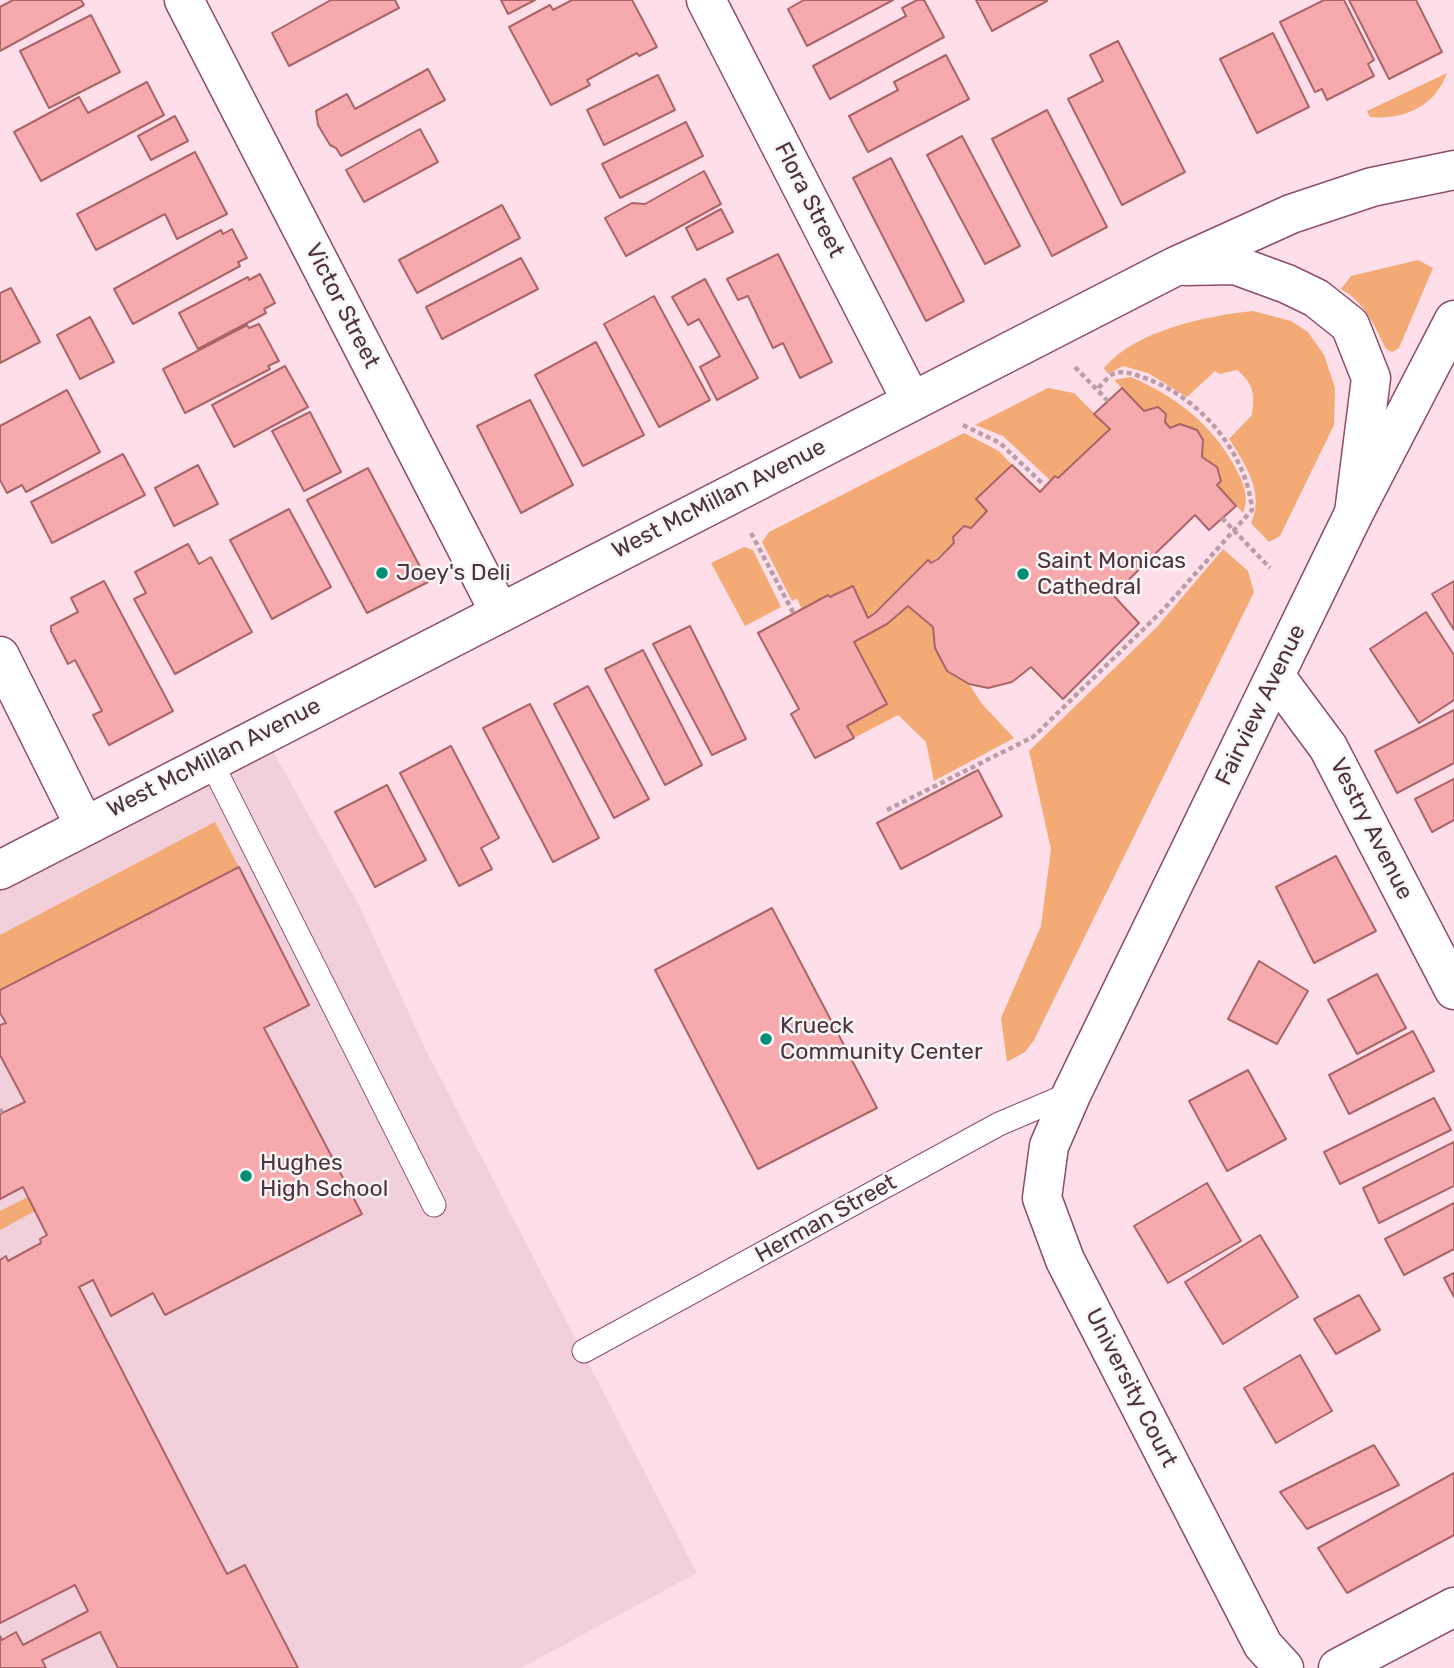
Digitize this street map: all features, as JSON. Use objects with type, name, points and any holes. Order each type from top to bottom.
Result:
[{"type":"street","name":"Victor Street","points":[[184,0],[499,613]]},
{"type":"street","name":"Flora Street","points":[[706,0],[911,400]]},
{"type":"street","name":"West McMillan Avenue","points":[[0,870],[1176,266],[1291,214],[1372,187],[1454,170]]},
{"type":"street","points":[[1176,266],[1235,265],[1316,298],[1350,326],[1371,378],[1353,513]]},
{"type":"street","name":"Fairview Avenue","points":[[1072,1093],[1276,677],[1353,513],[1454,320]]},
{"type":"street","points":[[0,656],[84,825]]},
{"type":"street","name":"Vestry Avenue","points":[[1276,677],[1328,747],[1454,989]]},
{"type":"street","name":"University Court","points":[[1072,1093],[1049,1146],[1042,1198],[1065,1260],[1263,1645],[1284,1668]]},
{"type":"street","points":[[1338,1668],[1454,1607]]},
{"type":"lane","points":[[211,762],[434,1205]]},
{"type":"lane","name":"Herman Street","points":[[584,1351],[999,1124],[1072,1093]]},
{"type":"path","points":[[1074,366],[1108,401]]},
{"type":"path","points":[[887,810],[1033,737],[1163,610],[1252,510],[1250,492],[1240,465],[1222,435],[1182,397],[1136,375],[1112,375],[1097,389]]},
{"type":"path","points":[[961,424],[1000,443],[1045,486]]},
{"type":"path","points":[[1222,518],[1270,568]]},
{"type":"path","points":[[751,532],[794,614]]},
{"type":"shaded area","points":[[1447,73],[1435,94],[1417,108],[1395,116],[1370,117],[1367,111]]},
{"type":"shaded area","points":[[1418,260],[1433,268],[1399,348],[1392,352],[1386,349],[1363,308],[1341,289],[1351,276]]},
{"type":"shaded area","points":[[1253,311],[1291,321],[1308,332],[1324,355],[1335,388],[1334,425],[1280,536],[1269,542],[1251,523],[1256,501],[1254,490],[1247,468],[1229,439],[1252,415],[1252,390],[1243,375],[1237,370],[1220,374],[1215,371],[1187,397],[1148,373],[1123,366],[1108,374],[1104,368],[1134,344],[1173,327]]},
{"type":"shaded area","points":[[1131,377],[1163,393],[1191,413],[1215,437],[1243,484],[1246,501],[1243,513],[1217,485],[1221,480],[1217,467],[1202,457],[1203,440],[1197,430],[1180,424],[1170,428],[1165,422],[1166,414],[1158,407],[1144,411],[1114,380]]},
{"type":"shaded area","points":[[1048,388],[1074,393],[1110,429],[1058,478],[1051,481],[1003,436],[975,425]]},
{"type":"shaded area","points":[[964,433],[999,451],[1012,465],[977,499],[987,511],[971,528],[963,527],[953,537],[954,543],[931,563],[927,560],[868,618],[853,586],[802,610],[797,598],[792,601],[762,542],[769,532]]},
{"type":"shaded area","points":[[744,547],[753,550],[781,607],[745,626],[711,563]]},
{"type":"shaded area","points":[[1223,549],[1248,571],[1254,592],[1034,1040],[1025,1052],[1007,1062],[1001,1018],[1041,926],[1051,849],[1029,751],[1157,627]]},
{"type":"shaded area","points":[[908,606],[933,627],[935,648],[947,671],[969,684],[982,704],[1014,738],[934,781],[926,742],[898,715],[854,738],[847,726],[887,704],[854,642],[887,624]]},
{"type":"shaded area","name":"Hughes High School","points":[[263,733],[359,905],[426,1050],[697,1573],[521,1668],[0,1668],[0,870]]},
{"type":"shaded area","points":[[215,822],[239,867],[0,990],[0,935]]},
{"type":"shaded area","points":[[28,1197],[35,1211],[0,1230],[0,1211]]},
{"type":"building","points":[[13,0],[81,0],[84,5],[0,51],[0,7]]},
{"type":"building","points":[[331,0],[395,0],[399,8],[289,66],[272,33]]},
{"type":"building","points":[[501,0],[535,0],[508,14]]},
{"type":"building","points":[[572,0],[632,0],[657,47],[639,56],[637,53],[587,80],[590,85],[551,105],[509,27],[550,5],[553,10]]},
{"type":"building","points":[[804,0],[893,0],[807,46],[788,9]]},
{"type":"building","points":[[917,0],[924,0],[944,37],[830,99],[813,66],[906,16],[902,8]]},
{"type":"building","points":[[976,0],[1046,0],[1047,1],[992,31]]},
{"type":"building","points":[[1324,0],[1344,0],[1374,60],[1368,64],[1374,76],[1327,100],[1322,89],[1315,92],[1280,22]]},
{"type":"building","points":[[1349,0],[1416,0],[1442,52],[1389,79]]},
{"type":"building","points":[[91,15],[120,72],[49,108],[20,51]]},
{"type":"building","points":[[1273,33],[1309,107],[1257,133],[1220,59]]},
{"type":"building","points":[[1118,41],[1185,172],[1122,205],[1068,99],[1103,81],[1090,55]]},
{"type":"building","points":[[946,55],[969,99],[868,152],[849,116],[898,90],[894,82]]},
{"type":"building","points":[[428,69],[445,100],[341,156],[336,148],[330,145],[318,125],[316,111],[347,94],[355,109]]},
{"type":"building","points":[[658,75],[675,110],[604,145],[587,110]]},
{"type":"building","points":[[147,82],[164,115],[41,181],[14,132],[79,97],[88,113]]},
{"type":"building","points":[[1047,110],[1107,227],[1052,256],[992,139]]},
{"type":"building","points":[[175,116],[188,141],[151,160],[138,136]]},
{"type":"building","points":[[686,122],[703,156],[620,198],[602,164]]},
{"type":"building","points":[[420,129],[438,162],[364,202],[346,170]]},
{"type":"building","points":[[962,136],[1020,246],[985,264],[927,155]]},
{"type":"building","points":[[195,152],[227,214],[177,239],[165,214],[96,250],[77,214]]},
{"type":"building","points":[[891,158],[964,301],[926,321],[853,178]]},
{"type":"building","points":[[704,171],[721,204],[626,256],[605,218],[632,203],[645,204]]},
{"type":"building","points":[[502,205],[520,238],[417,293],[399,260]]},
{"type":"building","points":[[721,209],[733,232],[697,250],[686,228]]},
{"type":"building","points":[[232,229],[247,258],[238,262],[240,266],[133,324],[114,289],[221,230],[223,234]]},
{"type":"building","points":[[778,254],[832,362],[800,378],[783,343],[773,348],[748,296],[738,300],[727,279]]},
{"type":"building","points":[[521,258],[538,289],[442,339],[426,307]]},
{"type":"building","points":[[260,274],[275,303],[264,309],[266,313],[198,349],[179,313],[248,277],[249,280]]},
{"type":"building","points":[[705,279],[758,378],[717,400],[700,367],[720,356],[699,319],[688,325],[672,297]]},
{"type":"building","points":[[11,288],[40,342],[0,363],[0,293]]},
{"type":"building","points":[[654,296],[710,400],[659,427],[604,324]]},
{"type":"building","points":[[90,317],[114,362],[80,379],[57,335]]},
{"type":"building","points":[[259,324],[279,361],[268,366],[270,369],[185,413],[163,369],[247,325],[249,328]]},
{"type":"building","points":[[596,342],[644,435],[583,466],[535,375]]},
{"type":"building","points":[[285,366],[308,407],[234,447],[212,405]]},
{"type":"building","name":"Saint Monicas Cathedral","points":[[1122,388],[1144,411],[1158,407],[1166,414],[1165,422],[1170,428],[1180,424],[1197,430],[1203,440],[1202,457],[1217,467],[1221,481],[1217,485],[1236,506],[1209,530],[1195,515],[1113,595],[1139,623],[1063,699],[1031,667],[1012,682],[988,688],[969,684],[947,671],[935,648],[933,627],[908,606],[887,624],[854,642],[887,704],[847,726],[854,738],[815,758],[791,714],[799,709],[758,633],[828,595],[830,597],[853,586],[868,618],[928,560],[931,563],[938,559],[954,543],[953,537],[964,526],[971,528],[987,511],[976,499],[1012,465],[1040,492],[1055,476],[1058,478],[1110,429],[1094,414]]},
{"type":"building","points":[[67,390],[100,452],[26,492],[22,485],[7,493],[0,480],[0,426]]},
{"type":"building","points":[[530,400],[573,485],[521,513],[477,426]]},
{"type":"building","points":[[310,412],[341,472],[304,491],[272,431]]},
{"type":"building","points":[[123,454],[145,495],[52,543],[31,502]]},
{"type":"building","points":[[198,465],[218,504],[174,526],[155,488]]},
{"type":"building","points":[[368,468],[428,582],[367,613],[307,500]]},
{"type":"building","points":[[289,509],[331,587],[272,619],[230,540]]},
{"type":"building","points":[[188,544],[199,564],[211,557],[252,632],[175,674],[134,599],[146,593],[135,572]]},
{"type":"building","points":[[104,581],[173,711],[109,745],[93,715],[102,711],[75,660],[68,664],[51,631],[51,626],[78,612],[71,598]]},
{"type":"building","points":[[1454,581],[1454,630],[1432,594]]},
{"type":"building","points":[[1426,612],[1454,655],[1454,700],[1419,723],[1370,649]]},
{"type":"building","points":[[690,626],[746,739],[712,755],[653,644]]},
{"type":"building","points":[[643,650],[702,765],[665,785],[605,669]]},
{"type":"building","points":[[588,686],[649,799],[614,818],[554,704]]},
{"type":"building","points":[[530,704],[599,838],[553,862],[483,728]]},
{"type":"building","points":[[1454,710],[1454,763],[1397,793],[1375,751]]},
{"type":"building","points":[[451,746],[499,838],[481,848],[492,869],[459,886],[400,773]]},
{"type":"building","points":[[978,770],[1002,816],[901,869],[877,823]]},
{"type":"building","points":[[1454,779],[1454,820],[1432,832],[1415,799]]},
{"type":"building","points":[[387,785],[426,860],[375,887],[335,812]]},
{"type":"building","points":[[1336,856],[1376,931],[1314,963],[1276,887]]},
{"type":"building","name":"Hughes High School","points":[[239,867],[309,1005],[264,1028],[362,1214],[165,1315],[153,1293],[111,1316],[93,1280],[79,1287],[227,1574],[245,1565],[298,1668],[118,1668],[100,1632],[42,1660],[46,1668],[0,1668],[0,1636],[2,1640],[16,1632],[23,1645],[88,1611],[75,1585],[0,1623],[0,1260],[6,1256],[8,1261],[41,1243],[40,1239],[47,1235],[23,1187],[0,1199],[0,1114],[25,1102],[0,1055],[0,1025],[6,1023],[0,1013],[0,990]]},
{"type":"building","name":"Krueck Community Center","points":[[772,908],[877,1108],[758,1169],[655,970]]},
{"type":"building","points":[[1259,961],[1308,991],[1277,1044],[1228,1019]]},
{"type":"building","points":[[1377,974],[1406,1028],[1357,1054],[1328,1000]]},
{"type":"building","points":[[1413,1031],[1434,1071],[1349,1114],[1329,1075]]},
{"type":"building","points":[[1248,1070],[1286,1139],[1227,1171],[1189,1101]]},
{"type":"building","points":[[1434,1098],[1451,1130],[1340,1184],[1324,1152]]},
{"type":"building","points":[[1454,1142],[1454,1186],[1379,1223],[1363,1188]]},
{"type":"building","points":[[1207,1183],[1241,1241],[1168,1283],[1134,1226]]},
{"type":"building","points":[[1454,1203],[1454,1249],[1404,1275],[1385,1239]]},
{"type":"building","points":[[1260,1235],[1298,1297],[1223,1344],[1185,1282]]},
{"type":"building","points":[[1454,1273],[1454,1297],[1444,1278]]},
{"type":"building","points":[[1359,1295],[1380,1330],[1336,1354],[1314,1319]]},
{"type":"building","points":[[1300,1355],[1332,1411],[1276,1443],[1244,1388]]},
{"type":"building","points":[[1374,1445],[1399,1485],[1307,1529],[1280,1492]]},
{"type":"building","points":[[1454,1473],[1454,1535],[1347,1593],[1318,1548]]},
{"type":"place","name":"Joey's Deli","points":[[382,573]]},
{"type":"place","name":"Saint Monicas Cathedral","points":[[1023,574]]},
{"type":"place","name":"Krueck Community Center","points":[[766,1039]]},
{"type":"place","name":"Hughes High School","points":[[246,1176]]}]
